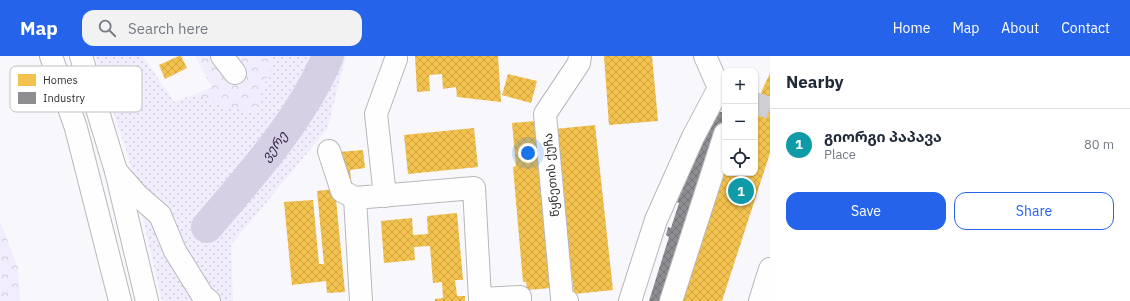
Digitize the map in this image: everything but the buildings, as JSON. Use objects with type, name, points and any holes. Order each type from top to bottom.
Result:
[{"type":"street","points":[[51,56],[54,66]]},
{"type":"street","points":[[81,56],[84,66]]},
{"type":"street","points":[[222,56],[235,73]]},
{"type":"street","name":"წყნეთის ქუჩა","points":[[567,301],[562,298],[545,114],[579,63],[580,56]]},
{"type":"street","points":[[630,301],[656,220],[694,137],[722,89],[705,56]]},
{"type":"street","points":[[385,196],[376,114],[396,59]]},
{"type":"street","points":[[70,112],[76,128],[120,301]]},
{"type":"street","points":[[98,112],[116,171],[147,301]]},
{"type":"street","points":[[671,301],[723,140]]},
{"type":"street","points":[[329,151],[342,192],[355,198],[474,188],[480,299],[520,297],[520,301]]},
{"type":"street","points":[[116,171],[137,195],[160,215],[175,251],[203,296],[209,301]]},
{"type":"street","points":[[355,198],[361,301]]},
{"type":"street","points":[[760,301],[770,269]]},
{"type":"green space","points":[[95,56],[143,56],[174,102],[195,94],[225,107],[272,66],[272,56],[319,56],[308,77],[200,221],[214,232],[321,95],[343,56],[346,56],[327,129],[231,245],[233,301],[162,301],[129,159],[113,112],[142,112],[142,66],[98,66]]},
{"type":"green space","points":[[195,56],[272,56],[272,66],[254,112],[225,107],[195,94],[212,87]]},
{"type":"green space","points":[[0,221],[18,268],[20,301],[0,301]]},
{"type":"waterway","name":"ვერე","points":[[207,227],[258,167],[290,124],[317,79],[328,56]]},
{"type":"tunnel","points":[[758,104],[770,108]]},
{"type":"place","name":"გიორგი პაპავა","points":[[741,191]]}]
